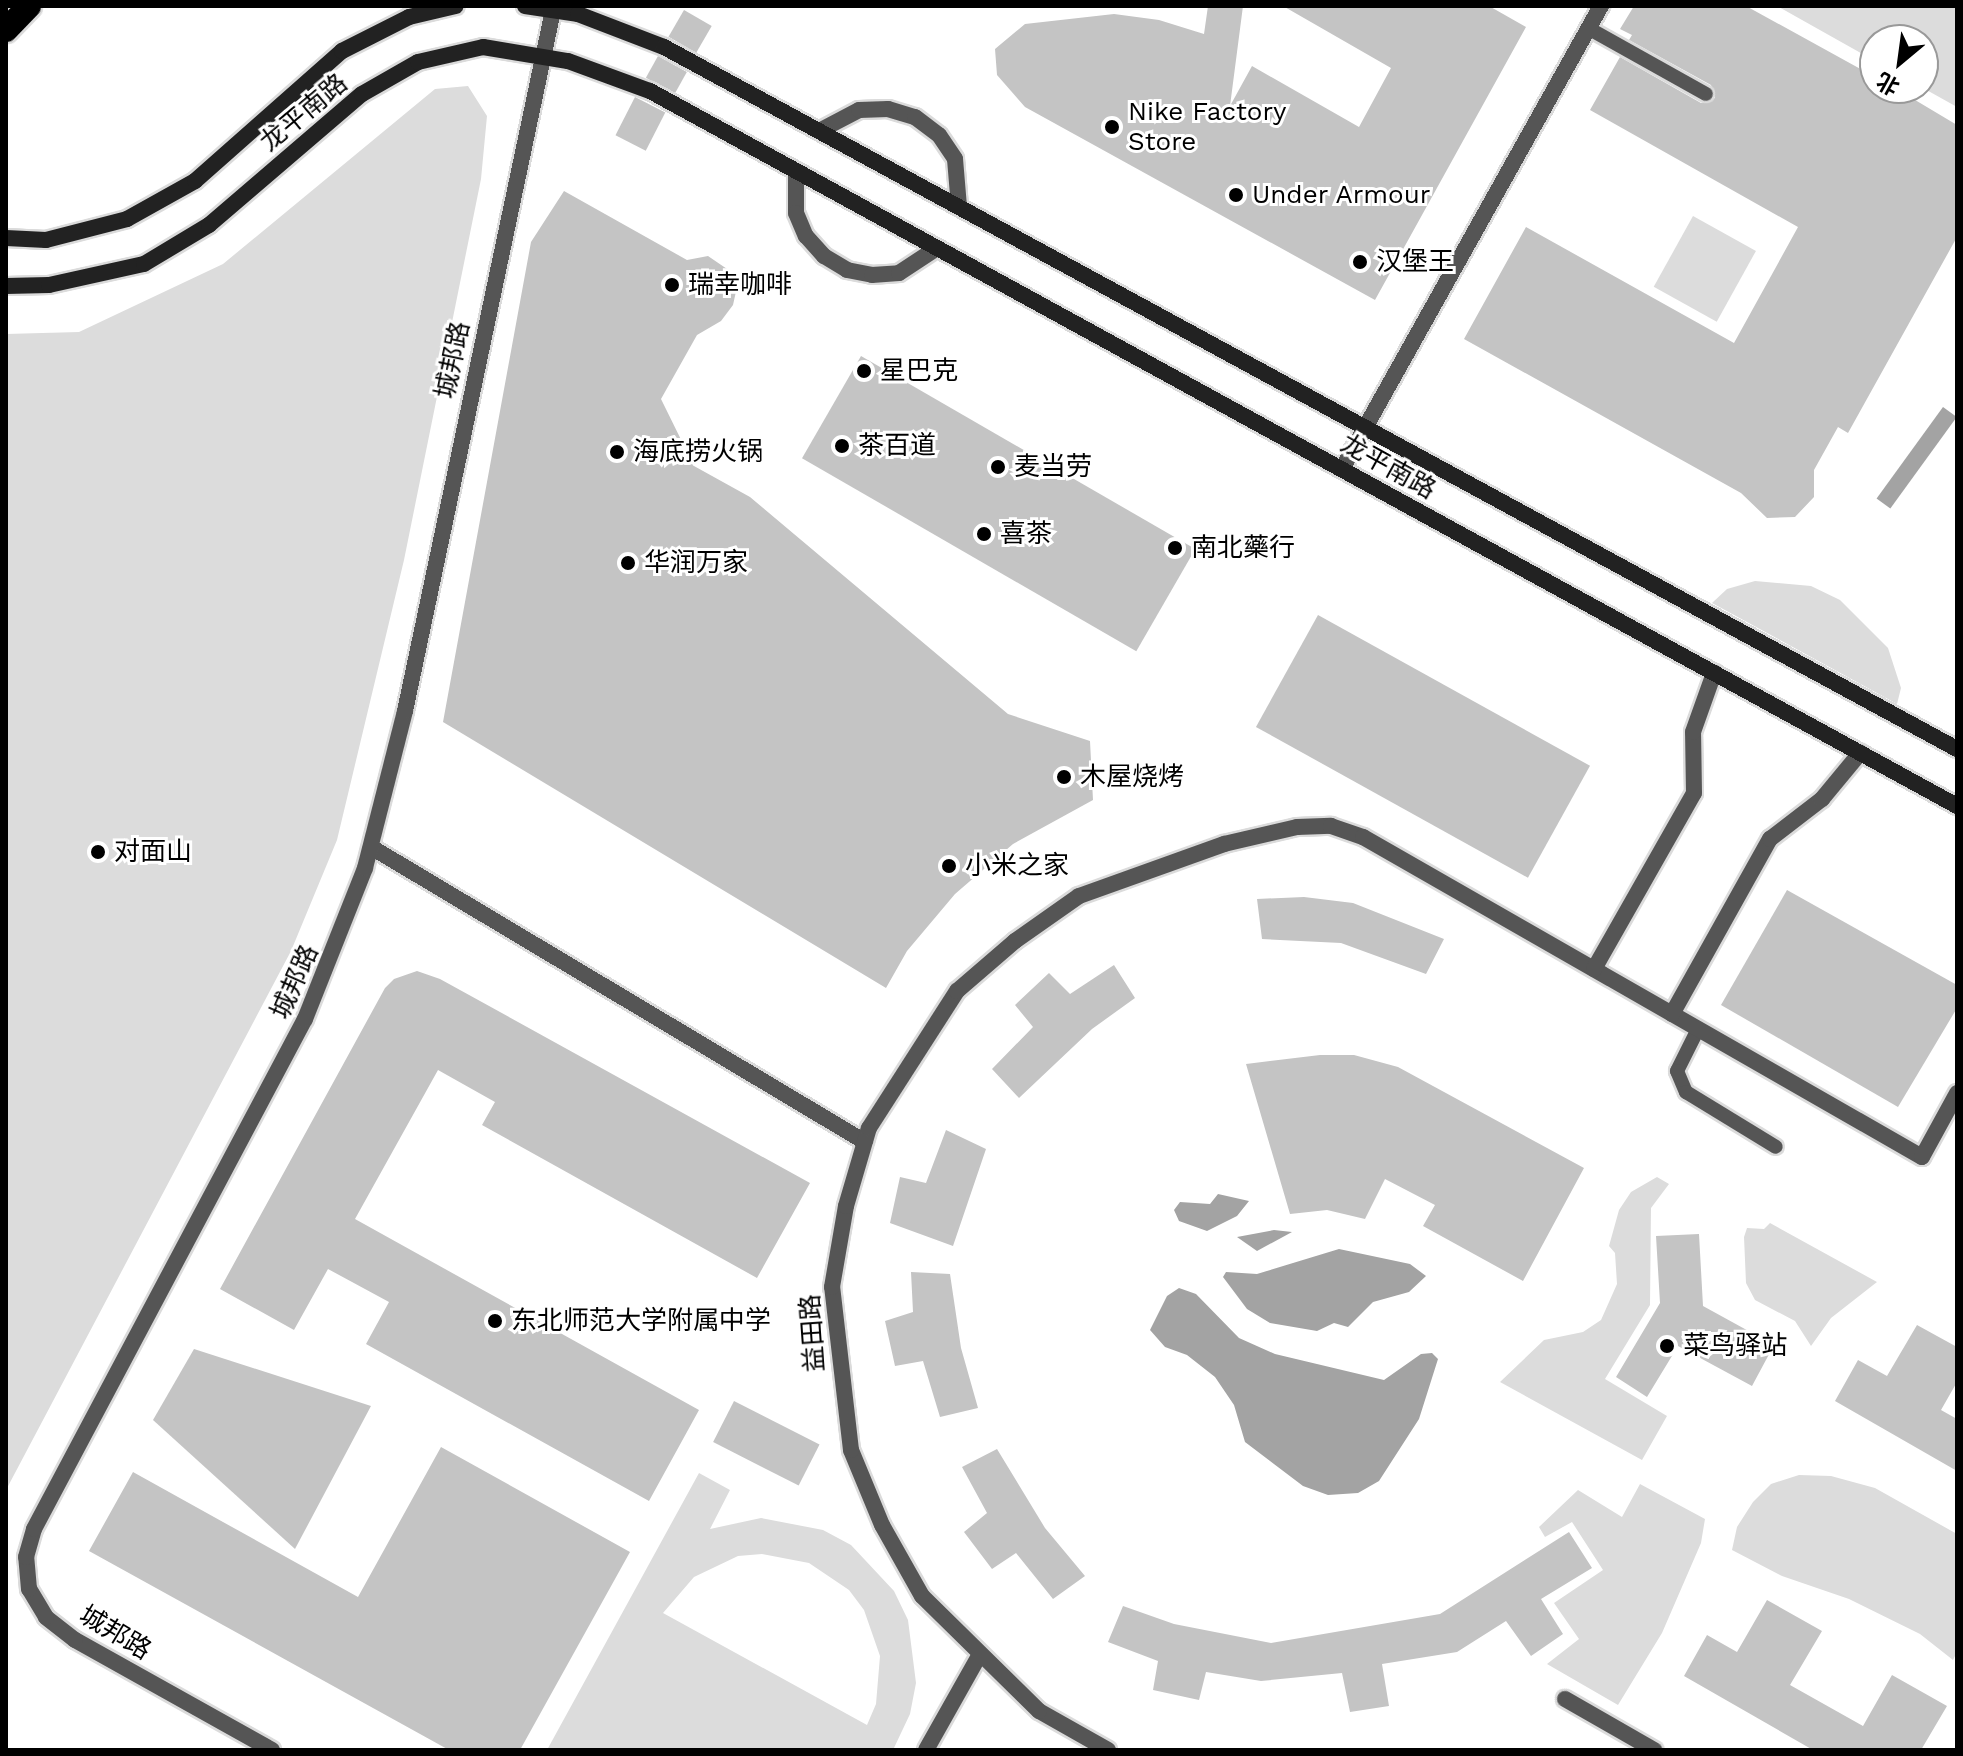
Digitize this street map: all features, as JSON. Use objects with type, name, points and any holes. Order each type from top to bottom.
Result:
[{"type":"highway","points":[[6,30],[29,6]]},
{"type":"main road","name":"龙平南路","points":[[6,238],[46,240],[127,219],[195,181],[342,51],[409,17],[456,6]]},
{"type":"main road","points":[[525,6],[553,8]]},
{"type":"main road","name":"龙平南路","points":[[553,8],[578,14],[664,47],[1957,749]]},
{"type":"main road","name":"龙平南路","points":[[6,286],[49,285],[144,264],[209,225],[362,94],[418,62],[483,47],[540,56],[650,91],[1957,806]]},
{"type":"street","points":[[1342,469],[1601,6]]},
{"type":"street","name":"城邦路","points":[[272,1750],[75,1640],[46,1617],[29,1589],[26,1557],[34,1529],[305,1019],[371,847],[405,711],[540,56],[553,8]]},
{"type":"street","points":[[819,131],[859,110],[888,109],[915,117],[939,135],[955,159],[959,207]]},
{"type":"street","points":[[796,171],[796,213],[806,236],[824,256],[847,270],[872,275],[899,273],[937,248]]},
{"type":"street","points":[[1594,969],[1694,793],[1693,732],[1714,673]]},
{"type":"street","points":[[1672,1014],[1770,839],[1822,799],[1860,753]]},
{"type":"street","name":"益田路","points":[[1108,1750],[1039,1711],[979,1656],[922,1596],[882,1525],[851,1450],[832,1287],[846,1206],[865,1142],[910,1058],[957,991],[1015,941],[1079,896],[1224,844],[1297,827],[1331,826],[1363,837],[1922,1157],[1957,1093]]},
{"type":"street","points":[[371,847],[865,1142]]},
{"type":"street","points":[[926,1750],[979,1656]]},
{"type":"street","points":[[1565,1699],[1654,1750]]},
{"type":"lane","points":[[1588,28],[1706,94]]},
{"type":"lane","points":[[1698,1029],[1677,1071],[1686,1092],[1776,1147]]},
{"type":"shaded area","points":[[1777,6],[1957,6],[1957,107],[1939,97],[1939,24],[1859,24],[1859,52]]},
{"type":"shaded area","points":[[468,86],[487,116],[481,179],[404,560],[337,840],[291,951],[6,1490],[6,334],[79,332],[223,264],[435,89]]},
{"type":"shaded area","points":[[1693,216],[1756,251],[1717,322],[1654,287]]},
{"type":"shaded area","points":[[1943,407],[1957,417],[1890,508],[1877,498]]},
{"type":"shaded area","points":[[1755,581],[1811,586],[1840,600],[1888,648],[1901,688],[1897,704],[1712,603],[1727,589]]},
{"type":"shaded area","points":[[1657,1177],[1669,1184],[1651,1208],[1650,1305],[1605,1379],[1667,1416],[1642,1460],[1500,1382],[1544,1340],[1583,1332],[1601,1320],[1617,1284],[1615,1253],[1609,1246],[1619,1210],[1631,1192]]},
{"type":"shaded area","points":[[1218,1194],[1249,1201],[1237,1216],[1207,1231],[1179,1221],[1174,1210],[1180,1202],[1210,1204]]},
{"type":"shaded area","points":[[1770,1223],[1877,1282],[1831,1318],[1811,1346],[1795,1321],[1755,1300],[1746,1283],[1744,1237],[1747,1228],[1764,1229]]},
{"type":"shaded area","points":[[1274,1230],[1292,1232],[1257,1251],[1237,1237]]},
{"type":"shaded area","points":[[1339,1249],[1410,1264],[1426,1276],[1409,1292],[1373,1302],[1348,1327],[1334,1323],[1317,1331],[1270,1323],[1247,1309],[1223,1277],[1226,1272],[1257,1274]]},
{"type":"shaded area","points":[[1179,1288],[1196,1294],[1239,1338],[1275,1354],[1384,1380],[1421,1354],[1432,1353],[1438,1359],[1419,1419],[1379,1481],[1358,1493],[1328,1495],[1303,1486],[1245,1442],[1234,1405],[1215,1377],[1187,1355],[1165,1347],[1150,1330],[1167,1296]]},
{"type":"shaded area","points":[[699,1473],[730,1490],[710,1529],[761,1518],[823,1530],[851,1545],[894,1591],[908,1620],[916,1683],[910,1714],[893,1750],[547,1750]],"holes":[[[762,1554],[809,1563],[849,1590],[864,1610],[880,1656],[876,1704],[867,1725],[663,1613],[694,1577],[738,1556]]]},
{"type":"shaded area","points":[[1799,1475],[1831,1476],[1875,1488],[1957,1534],[1957,1652],[1953,1660],[1920,1634],[1849,1599],[1782,1576],[1732,1550],[1737,1527],[1753,1502],[1771,1484]]},
{"type":"shaded area","points":[[1640,1484],[1705,1519],[1701,1543],[1662,1633],[1618,1705],[1547,1664],[1579,1639],[1554,1603],[1603,1570],[1572,1522],[1545,1537],[1539,1527],[1578,1490],[1622,1517]]},
{"type":"building","points":[[1208,6],[1243,6],[1230,106],[1252,66],[1359,127],[1391,68],[1283,6],[1489,6],[1526,27],[1375,300],[1025,107],[997,75],[995,49],[1025,24],[1114,14],[1159,20],[1204,34]]},
{"type":"building","points":[[1634,6],[1746,6],[1859,68],[1859,104],[1922,104],[1957,125],[1957,237],[1848,433],[1838,427],[1814,470],[1814,497],[1795,517],[1767,518],[1741,493],[1464,339],[1526,227],[1734,343],[1798,227],[1590,110],[1620,57],[1701,103],[1715,98],[1711,85],[1629,40],[1632,35],[1620,29]]},
{"type":"building","points":[[684,10],[712,26],[696,53],[668,37]]},
{"type":"building","points":[[658,56],[687,72],[675,94],[646,78]]},
{"type":"building","points":[[635,97],[665,112],[646,151],[615,135]]},
{"type":"building","points":[[564,191],[687,260],[708,256],[730,271],[737,287],[733,305],[721,321],[697,335],[661,399],[694,466],[750,497],[1008,714],[1090,741],[1093,800],[1013,844],[955,894],[907,951],[886,988],[443,722],[531,242]]},
{"type":"building","points":[[861,356],[1195,549],[1136,651],[802,458]]},
{"type":"building","points":[[1318,615],[1590,766],[1528,878],[1256,727]]},
{"type":"building","points":[[1787,890],[1957,985],[1957,1008],[1898,1107],[1721,1005]]},
{"type":"building","points":[[1304,897],[1353,903],[1444,939],[1426,974],[1341,943],[1262,939],[1257,899]]},
{"type":"building","points":[[1114,965],[1135,998],[1092,1029],[1019,1098],[992,1069],[1033,1027],[1015,1005],[1049,973],[1070,994]]},
{"type":"building","points":[[417,971],[440,979],[810,1183],[757,1278],[482,1125],[495,1102],[438,1070],[355,1219],[699,1410],[649,1501],[366,1344],[389,1302],[328,1269],[294,1330],[220,1289],[385,988],[394,979]]},
{"type":"building","points":[[1320,1055],[1354,1055],[1398,1067],[1584,1168],[1523,1281],[1423,1226],[1435,1205],[1385,1179],[1365,1219],[1327,1210],[1290,1214],[1246,1064]]},
{"type":"building","points":[[946,1130],[986,1149],[953,1246],[890,1223],[900,1177],[926,1183]]},
{"type":"building","points":[[1699,1234],[1703,1306],[1774,1345],[1752,1386],[1678,1346],[1647,1397],[1616,1377],[1660,1303],[1656,1236]]},
{"type":"building","points":[[911,1272],[950,1274],[961,1348],[978,1408],[940,1417],[923,1361],[895,1366],[885,1321],[913,1312]]},
{"type":"building","points":[[1917,1325],[1957,1347],[1957,1382],[1941,1410],[1957,1419],[1957,1471],[1835,1401],[1858,1360],[1887,1376]]},
{"type":"building","points":[[194,1349],[371,1406],[295,1549],[153,1420]]},
{"type":"building","points":[[734,1401],[820,1445],[799,1486],[713,1442]]},
{"type":"building","points":[[441,1447],[630,1552],[520,1750],[449,1750],[89,1551],[133,1472],[358,1597]]},
{"type":"building","points":[[997,1449],[1045,1528],[1085,1576],[1053,1599],[1016,1553],[992,1569],[964,1532],[987,1513],[962,1467]]},
{"type":"building","points":[[1569,1532],[1592,1568],[1541,1599],[1563,1634],[1531,1656],[1506,1621],[1457,1652],[1382,1664],[1389,1706],[1350,1712],[1342,1673],[1261,1681],[1206,1672],[1199,1700],[1153,1690],[1158,1661],[1108,1642],[1123,1606],[1174,1624],[1271,1643],[1440,1614]]},
{"type":"building","points":[[1767,1600],[1822,1631],[1790,1685],[1863,1726],[1892,1675],[1947,1706],[1921,1750],[1813,1750],[1684,1676],[1707,1635],[1737,1652]]},
{"type":"place","name":"Nike Factory Store","points":[[1112,127]]},
{"type":"place","name":"Under Armour","points":[[1236,195]]},
{"type":"place","name":"汉堡王","points":[[1360,262]]},
{"type":"place","name":"瑞幸咖啡","points":[[672,285]]},
{"type":"place","name":"星巴克","points":[[864,371]]},
{"type":"place","name":"茶百道","points":[[842,446]]},
{"type":"place","name":"海底捞火锅","points":[[617,452]]},
{"type":"place","name":"麦当劳","points":[[998,467]]},
{"type":"place","name":"喜茶","points":[[984,534]]},
{"type":"place","name":"南北藥行","points":[[1175,548]]},
{"type":"place","name":"华润万家","points":[[628,563]]},
{"type":"place","name":"木屋烧烤","points":[[1064,777]]},
{"type":"place","name":"对面山","points":[[98,852]]},
{"type":"place","name":"小米之家","points":[[949,866]]},
{"type":"place","name":"东北师范大学附属中学","points":[[495,1321]]},
{"type":"place","name":"菜鸟驿站","points":[[1667,1346]]}]
